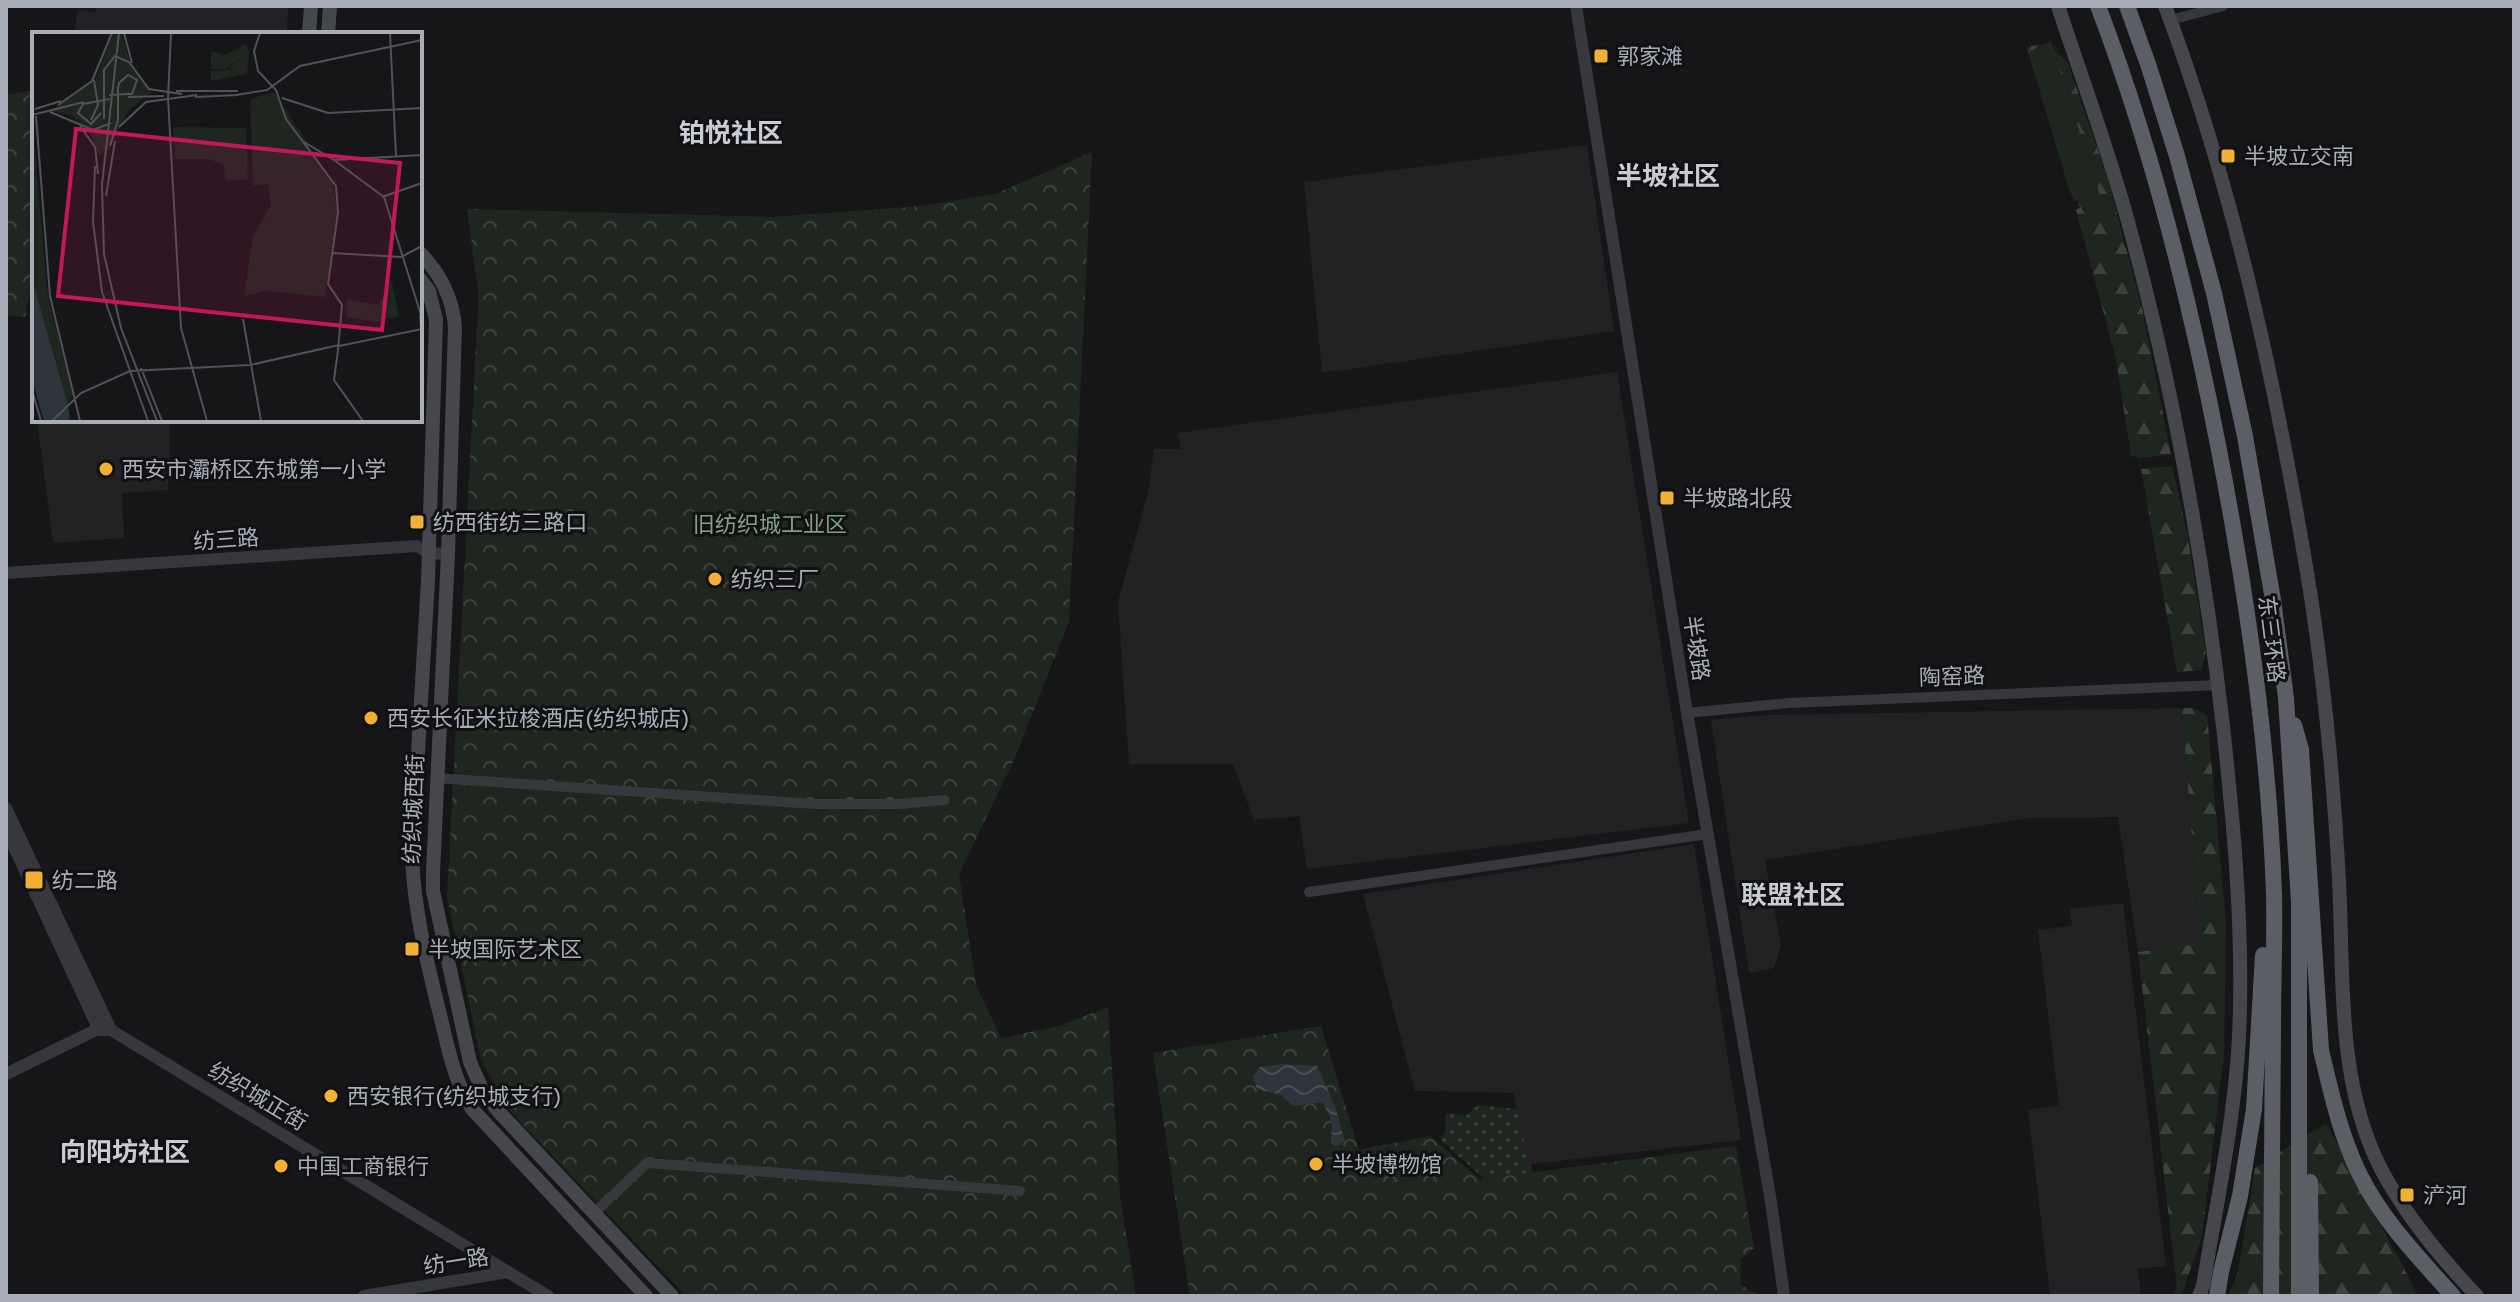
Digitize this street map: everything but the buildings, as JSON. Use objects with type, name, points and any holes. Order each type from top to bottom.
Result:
[{"type":"highway","name":"东三环路","points":[[2098,6],[2142,132],[2203,364],[2250,628],[2274,894],[2271,1296]]},
{"type":"highway","name":"东三环路","points":[[2127,6],[2177,156],[2217,306],[2262,531],[2286,698],[2299,902],[2299,1296]]},
{"type":"highway","points":[[2286,698],[2301,750],[2321,1050],[2337,1119],[2360,1175],[2384,1214],[2453,1296]]},
{"type":"highway","points":[[2215,1296],[2240,1196],[2254,1109],[2264,949],[2274,894]]},
{"type":"highway","points":[[2300,1112],[2309,1148],[2311,1296]]},
{"type":"main road","points":[[309,32],[311,6]]},
{"type":"main road","points":[[328,32],[330,6]]},
{"type":"main road","points":[[2058,6],[2108,157],[2152,315],[2200,547],[2218,685],[2238,885],[2240,1008],[2235,1084],[2199,1296]]},
{"type":"main road","points":[[2168,13],[2219,174],[2280,416],[2311,601],[2327,732],[2339,875],[2348,1059],[2361,1118],[2387,1178],[2450,1268],[2477,1296]]},
{"type":"main road","name":"纺织城西街","points":[[422,256],[443,285],[454,312],[455,344],[433,891],[473,1072],[499,1112],[672,1296]]},
{"type":"main road","name":"纺织城西街","points":[[422,282],[429,291],[436,320],[428,553],[412,856],[413,884],[427,961],[457,1079],[466,1100],[483,1123],[646,1296]]},
{"type":"street","name":"半坡路","points":[[1576,6],[1687,713],[1771,1202],[1784,1296]]},
{"type":"street","points":[[2168,13],[2223,6]]},
{"type":"street","name":"纺三路","points":[[6,573],[417,546],[428,553],[448,554]]},
{"type":"street","name":"陶窑路","points":[[1687,713],[1789,703],[2218,685]]},
{"type":"street","points":[[436,778],[831,805],[945,800]]},
{"type":"street","points":[[6,808],[106,1028]]},
{"type":"street","points":[[6,830],[106,1028]]},
{"type":"street","points":[[1309,892],[1708,834]]},
{"type":"street","points":[[6,1074],[106,1028]]},
{"type":"street","name":"纺织城正街","points":[[106,1028],[508,1272]]},
{"type":"street","points":[[595,1212],[647,1163],[1020,1191]]},
{"type":"street","name":"纺一路","points":[[364,1296],[508,1272],[548,1296]]},
{"type":"street","points":[[2446,1296],[2462,1280]]},
{"type":"shaded area","points":[[96,6],[288,6],[287,32],[74,32],[78,10],[95,12]]},
{"type":"shaded area","points":[[1587,145],[1614,331],[1322,373],[1304,182]]},
{"type":"shaded area","points":[[1617,372],[1689,823],[1307,869],[1299,816],[1254,820],[1233,764],[1129,764],[1118,602],[1148,492],[1154,449],[1181,449],[1178,433]]},
{"type":"shaded area","name":"西安市灞桥区东城第一小学","points":[[37,422],[170,422],[168,490],[122,493],[124,538],[53,543]]},
{"type":"shaded area","points":[[2182,708],[2200,945],[2138,952],[2118,817],[2029,818],[1765,860],[1781,945],[1774,968],[1749,973],[1711,720],[1768,715]]},
{"type":"shaded area","points":[[1694,844],[1741,1140],[1524,1165],[1514,1093],[1415,1091],[1363,894]]},
{"type":"shaded area","points":[[2123,903],[2166,1266],[2138,1269],[2141,1296],[2050,1296],[2028,1110],[2059,1105],[2038,930],[2072,926],[2070,909]]},
{"type":"green space","points":[[2051,41],[2100,196],[2074,201],[2069,189],[2028,52]]},
{"type":"green space","points":[[2043,44],[2068,63],[2107,176],[2143,312],[2171,455],[2131,457],[2116,359],[2076,210],[2080,208],[2026,47]]},
{"type":"green space","points":[[32,90],[32,283],[25,317],[6,316],[6,95]]},
{"type":"green space","name":"旧纺织城工业区","points":[[1092,152],[1069,622],[1014,760],[959,874],[976,985],[1001,1038],[1059,1026],[1108,1007],[1120,1196],[1136,1296],[686,1296],[508,1109],[481,1060],[447,897],[478,309],[467,209],[772,217],[922,206],[995,194]]},
{"type":"green space","points":[[2172,466],[2187,531],[2206,655],[2201,670],[2177,672],[2141,469]]},
{"type":"green space","points":[[2182,708],[2193,708],[2207,715],[2226,923],[2224,1053],[2202,1237],[2181,1296],[2173,1296],[2177,1287],[2138,952],[2200,944]]},
{"type":"green space","name":"半坡博物馆","points":[[1321,1026],[1359,1150],[1430,1136],[1479,1179],[1736,1146],[1754,1248],[1740,1260],[1741,1285],[1761,1296],[1190,1296],[1153,1053]]},
{"type":"green space","points":[[1478,1105],[1516,1109],[1533,1173],[1483,1178],[1440,1139],[1446,1130],[1445,1113],[1467,1115]]},
{"type":"green space","points":[[2326,1123],[2417,1293],[2422,1296],[2228,1296],[2238,1272],[2255,1168]]},
{"type":"water","points":[[1283,1064],[1317,1066],[1335,1106],[1345,1141],[1336,1146],[1331,1144],[1332,1123],[1323,1102],[1293,1106],[1281,1095],[1257,1089],[1253,1077],[1259,1067]]},
{"type":"place","name":"郭家滩","points":[[1601,56]]},
{"type":"place","name":"半坡立交南","points":[[2228,156]]},
{"type":"place","name":"西安市灞桥区东城第一小学","points":[[106,469]]},
{"type":"place","name":"半坡路北段","points":[[1667,498]]},
{"type":"place","name":"纺西街纺三路口","points":[[417,522]]},
{"type":"place","name":"纺织三厂","points":[[715,579]]},
{"type":"place","name":"西安长征米拉梭酒店(纺织城店)","points":[[371,718]]},
{"type":"place","name":"纺二路","points":[[34,880]]},
{"type":"place","name":"半坡国际艺术区","points":[[412,949]]},
{"type":"place","name":"西安银行(纺织城支行)","points":[[331,1096]]},
{"type":"place","name":"半坡博物馆","points":[[1316,1164]]},
{"type":"place","name":"中国工商银行","points":[[281,1166]]},
{"type":"place","name":"浐河","points":[[2407,1195]]},
{"type":"district","name":"铂悦社区","points":[[731,133]]},
{"type":"district","name":"半坡社区","points":[[1668,176]]},
{"type":"district","name":"联盟社区","points":[[1793,895]]},
{"type":"district","name":"向阳坊社区","points":[[125,1152]]}]
